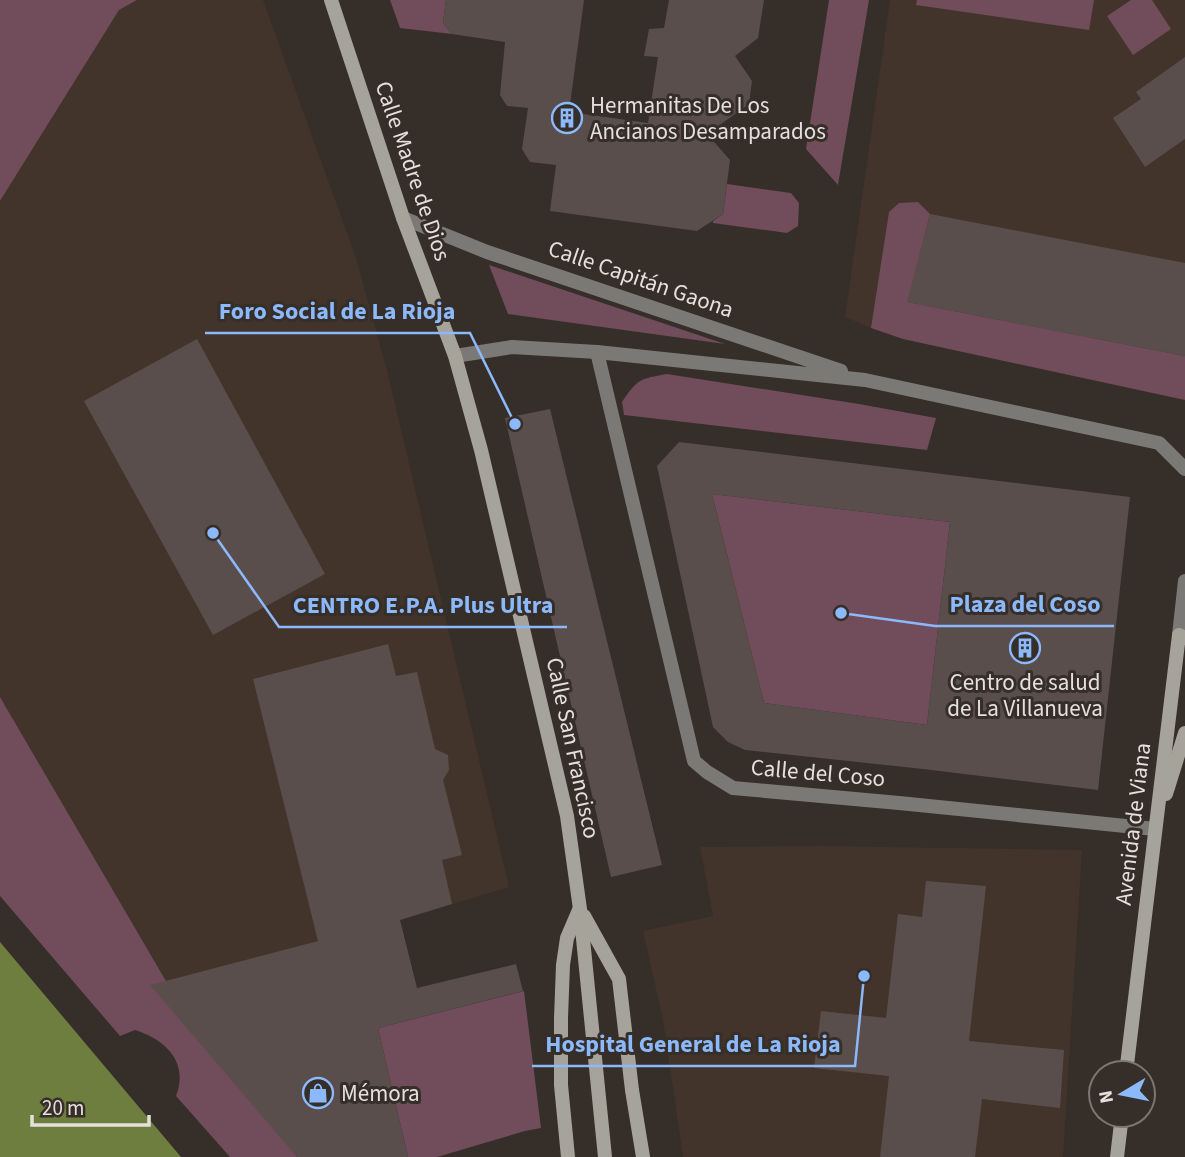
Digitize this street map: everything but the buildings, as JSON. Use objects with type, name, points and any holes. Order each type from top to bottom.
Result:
[{"type":"main road","name":"Calle Madre de Dios","points":[[331,0],[403,218],[455,356]]},
{"type":"main road","name":"Calle San Francisco","points":[[455,356],[481,450],[567,816],[580,909],[605,1157]]},
{"type":"main road","name":"Avenida de Viana","points":[[1128,1059],[1155,829],[1182,637]]},
{"type":"main road","points":[[1155,829],[1185,733]]},
{"type":"main road","points":[[568,1157],[561,1085],[563,965],[567,938],[580,909]]},
{"type":"main road","points":[[580,909],[618,979],[643,1157]]},
{"type":"main road","points":[[1117,1157],[1120,1129]]},
{"type":"street","name":"Calle Capitán Gaona","points":[[403,218],[487,252],[865,380]]},
{"type":"street","name":"Calle Capitán Gaona","points":[[455,356],[512,347],[597,352],[865,380],[1159,443],[1185,469]]},
{"type":"street","name":"Calle del Coso","points":[[597,352],[694,761],[733,788],[1155,829]]},
{"type":"street","name":"Avenida de Viana","points":[[1182,637],[1185,581]]},
{"type":"shaded area","points":[[0,0],[137,0],[119,10],[0,201]]},
{"type":"shaded area","points":[[137,0],[263,0],[356,258],[387,370],[509,887],[400,920],[166,981],[0,697],[0,201],[119,10]]},
{"type":"shaded area","points":[[390,0],[446,0],[443,23],[452,34],[400,28]]},
{"type":"shaded area","points":[[829,0],[869,0],[838,185],[806,149]]},
{"type":"shaded area","points":[[890,0],[1185,0],[1185,400],[903,339],[845,317]]},
{"type":"shaded area","points":[[917,0],[1094,0],[1089,30],[916,5]]},
{"type":"shaded area","points":[[1131,0],[1152,0],[1171,29],[1133,55],[1107,16]]},
{"type":"shaded area","points":[[727,184],[791,193],[799,203],[798,226],[787,233],[713,223],[723,214]]},
{"type":"shaded area","points":[[918,202],[930,214],[908,302],[1185,356],[1185,400],[903,339],[871,328],[889,212],[899,203]]},
{"type":"shaded area","points":[[489,265],[725,344],[508,314]]},
{"type":"shaded area","points":[[667,374],[936,418],[927,450],[624,415],[622,402],[636,384]]},
{"type":"shaded area","points":[[712,494],[950,522],[927,725],[764,703]]},
{"type":"shaded area","points":[[0,697],[166,981],[297,1157],[230,1157],[176,1096],[179,1084],[177,1063],[165,1046],[135,1030],[120,1036],[0,896]]},
{"type":"shaded area","points":[[700,847],[1082,850],[1063,1157],[683,1157],[663,1020],[643,931],[713,916]]},
{"type":"shaded area","points":[[0,942],[181,1157],[0,1157]]},
{"type":"shaded area","points":[[524,991],[541,1128],[437,1157],[408,1157],[378,1028]]},
{"type":"place","name":"Hermanitas De Los Ancianos Desamparados","points":[[567,118]]},
{"type":"place","name":"Foro Social de La Rioja","points":[[515,424]]},
{"type":"place","name":"CENTRO E.P.A. Plus Ultra","points":[[213,533]]},
{"type":"place","name":"Plaza del Coso","points":[[841,613]]},
{"type":"place","name":"Centro de salud de La Villanueva","points":[[1025,648]]},
{"type":"place","name":"Hospital General de La Rioja","points":[[864,976]]},
{"type":"place","name":"Mémora","points":[[318,1093]]}]
